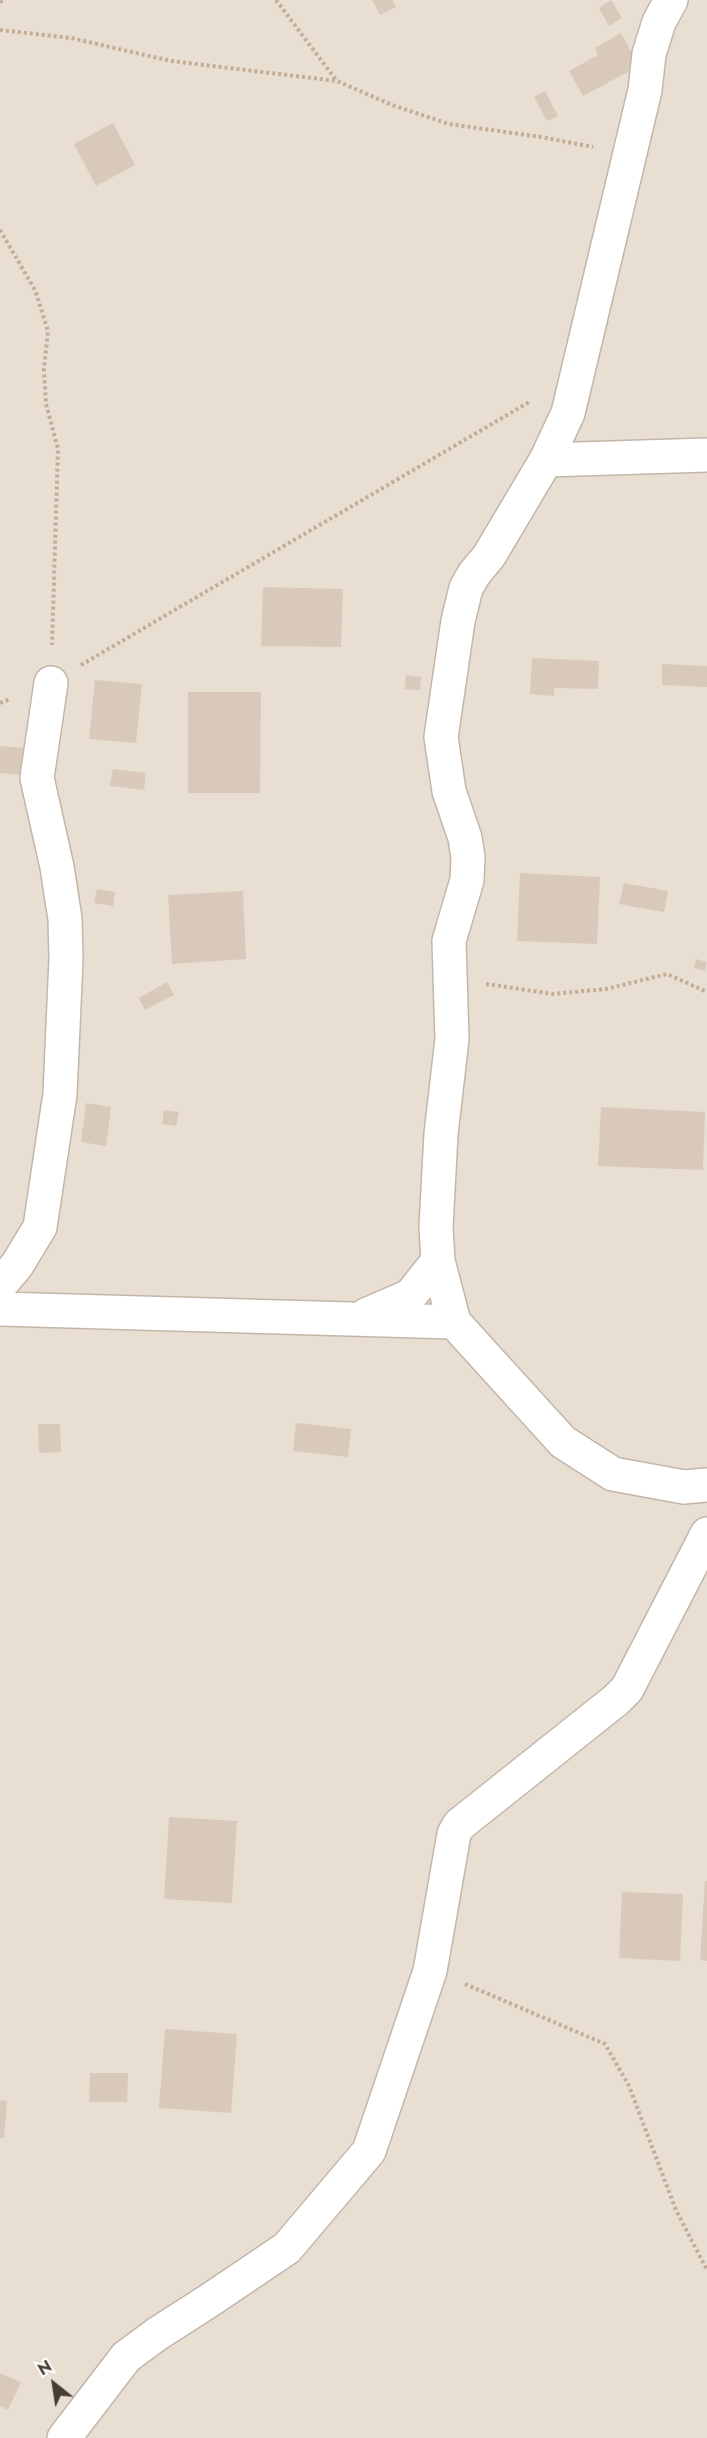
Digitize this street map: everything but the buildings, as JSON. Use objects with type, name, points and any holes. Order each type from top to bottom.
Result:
[{"type":"street","points":[[671,0],[658,22],[649,54],[645,90],[568,413],[546,460],[489,556],[466,588],[458,621],[441,736],[449,790],[465,838],[468,857],[467,879],[450,941],[452,1039],[441,1134],[436,1227],[438,1261],[454,1322],[563,1442],[613,1474],[684,1487],[707,1485]]},
{"type":"street","points":[[546,460],[707,455]]},
{"type":"street","points":[[0,1285],[17,1265],[40,1227],[60,1094],[66,958],[65,919],[57,867],[37,778],[51,683]]},
{"type":"street","points":[[354,1320],[410,1296],[438,1261]]},
{"type":"street","points":[[0,1309],[454,1322]]},
{"type":"street","points":[[64,2438],[126,2357],[156,2334],[210,2301],[287,2248],[369,2151],[430,1971],[454,1834],[459,1825],[627,1689],[707,1534]]},
{"type":"path","points":[[276,0],[337,81]]},
{"type":"path","points":[[0,30],[71,38],[171,61],[337,81],[392,105],[449,124],[541,137],[629,154]]},
{"type":"path","points":[[0,230],[35,290],[48,331],[44,369],[46,404],[58,449],[51,683]]},
{"type":"path","points":[[0,703],[51,683],[578,374]]},
{"type":"path","points":[[450,941],[485,984],[552,994],[606,989],[667,974],[707,992]]},
{"type":"path","points":[[430,1971],[505,1999],[605,2044],[629,2086],[676,2210],[707,2270]]},
{"type":"shaded area","points":[[0,0],[707,0],[707,2438],[0,2438]]}]
